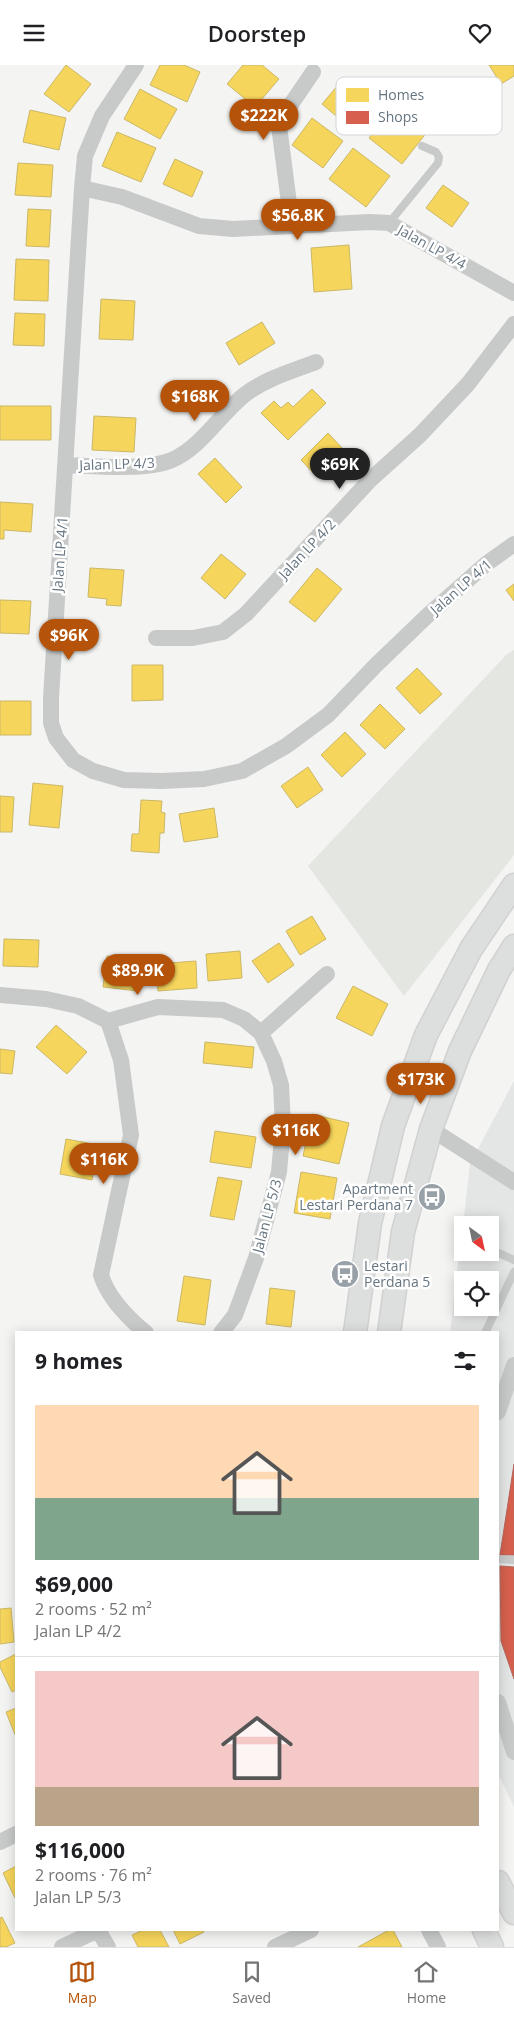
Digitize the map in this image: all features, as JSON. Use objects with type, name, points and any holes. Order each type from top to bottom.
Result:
[{"type":"main road","points":[[355,1331],[370,1223],[393,1126],[426,1035],[471,949],[514,885]]},
{"type":"main road","points":[[389,1331],[403,1232],[431,1129],[460,1051],[499,970],[514,946]]},
{"type":"main road","points":[[499,1884],[514,1913]]},
{"type":"main road","points":[[484,1931],[492,1947]]},
{"type":"street","name":"Jalan LP 4/1","points":[[136,65],[102,116],[85,156],[82,188],[50,723],[56,738],[73,760],[93,771],[124,780],[204,779],[242,771],[286,747],[328,715],[427,616],[486,564],[514,544]]},
{"type":"street","points":[[292,226],[279,126],[283,116],[313,72]]},
{"type":"street","name":"Jalan LP 4/4","points":[[82,188],[122,197],[199,226],[233,229],[370,222],[389,223],[514,293]]},
{"type":"street","name":"Jalan LP 4/2","points":[[156,638],[193,638],[223,632],[246,614],[370,481],[420,435],[468,383],[514,324]]},
{"type":"street","name":"Jalan LP 4/3","points":[[65,465],[149,466],[171,460],[188,451],[244,395],[269,380],[316,362]]},
{"type":"street","points":[[0,995],[46,999],[78,1006],[108,1021],[158,1007],[224,1010],[244,1019],[261,1033],[327,973]]},
{"type":"street","points":[[108,1021],[121,1060],[131,1135],[102,1275],[105,1289],[141,1328]]},
{"type":"street","name":"Jalan LP 5/3","points":[[223,1331],[235,1315],[256,1258],[279,1172],[283,1126],[281,1085],[274,1061],[261,1033]]},
{"type":"street","points":[[431,1129],[514,1182]]},
{"type":"street","points":[[499,1410],[509,1392],[514,1365]]},
{"type":"street","points":[[499,1706],[509,1743]]},
{"type":"street","points":[[0,1842],[15,1835]]},
{"type":"street","points":[[62,1947],[96,1931]]},
{"type":"street","points":[[99,1931],[108,1947]]},
{"type":"street","points":[[276,1947],[309,1931]]},
{"type":"lane","points":[[389,223],[438,163],[436,152],[422,146]]},
{"type":"lane","points":[[499,1253],[514,1260]]},
{"type":"lane","points":[[486,1331],[513,1278]]},
{"type":"lane","points":[[499,1559],[514,1559]]},
{"type":"shaded area","points":[[514,650],[514,855],[404,996],[308,866],[507,654]]},
{"type":"shaded area","points":[[514,1081],[514,1807],[499,1776],[499,1331],[450,1331],[454,1298],[454,1316],[499,1316],[499,1271],[457,1271],[458,1261],[499,1261],[499,1216],[464,1216],[470,1164]]},
{"type":"building: Homes","points":[[66,65],[91,84],[69,112],[44,94]]},
{"type":"building: Homes","points":[[160,65],[184,65],[200,72],[187,102],[150,85]]},
{"type":"building: Homes","points":[[243,65],[262,65],[279,79],[255,107],[227,84]]},
{"type":"building: Homes","points":[[489,65],[514,65],[514,76],[502,83],[502,77],[497,77]]},
{"type":"building: Homes","points":[[336,87],[336,116],[322,104]]},
{"type":"building: Homes","points":[[140,89],[177,109],[160,139],[124,119]]},
{"type":"building: Homes","points":[[30,110],[66,118],[59,150],[23,142]]},
{"type":"building: Homes","points":[[312,118],[343,141],[323,168],[292,145]]},
{"type":"building: Homes","points":[[117,132],[156,148],[141,182],[102,166]]},
{"type":"building: Homes","points":[[371,135],[425,135],[402,164],[369,138]]},
{"type":"building: Homes","points":[[353,148],[390,176],[366,207],[329,179]]},
{"type":"building: Homes","points":[[175,159],[203,172],[192,197],[163,184]]},
{"type":"building: Homes","points":[[18,163],[53,165],[51,197],[15,195]]},
{"type":"building: Homes","points":[[443,185],[469,203],[452,227],[426,208]]},
{"type":"building: Homes","points":[[28,209],[51,210],[49,247],[26,246]]},
{"type":"building: Homes","points":[[349,245],[352,289],[314,292],[311,248]]},
{"type":"building: Homes","points":[[16,259],[49,260],[48,301],[14,300]]},
{"type":"building: Homes","points":[[101,299],[135,301],[133,340],[99,339]]},
{"type":"building: Homes","points":[[15,313],[45,314],[44,346],[13,345]]},
{"type":"building: Homes","points":[[262,322],[275,343],[239,365],[226,343]]},
{"type":"building: Homes","points":[[312,389],[326,403],[288,440],[261,413],[274,401],[281,408],[288,402],[293,407]]},
{"type":"building: Homes","points":[[0,406],[51,406],[51,440],[0,440]]},
{"type":"building: Homes","points":[[94,416],[136,418],[134,452],[92,450]]},
{"type":"building: Homes","points":[[328,433],[345,451],[318,478],[301,460]]},
{"type":"building: Homes","points":[[215,458],[242,487],[226,503],[198,474]]},
{"type":"building: Homes","points":[[0,502],[33,504],[31,532],[4,530],[4,539],[0,539]]},
{"type":"building: Homes","points":[[221,554],[246,574],[225,599],[201,578]]},
{"type":"building: Homes","points":[[90,568],[124,570],[121,606],[106,605],[107,599],[88,597]]},
{"type":"building: Homes","points":[[317,568],[342,589],[315,622],[289,602]]},
{"type":"building: Homes","points":[[514,584],[514,601],[506,590]]},
{"type":"building: Homes","points":[[0,600],[31,601],[29,634],[0,633]]},
{"type":"building: Homes","points":[[132,665],[163,665],[163,700],[132,701]]},
{"type":"building: Homes","points":[[417,668],[442,694],[420,714],[396,688]]},
{"type":"building: Homes","points":[[0,701],[31,701],[31,735],[0,735]]},
{"type":"building: Homes","points":[[380,704],[405,729],[385,749],[360,725]]},
{"type":"building: Homes","points":[[345,732],[366,754],[342,777],[321,755]]},
{"type":"building: Homes","points":[[308,767],[323,790],[297,808],[281,786]]},
{"type":"building: Homes","points":[[33,783],[63,786],[59,828],[29,825]]},
{"type":"building: Homes","points":[[0,796],[14,797],[12,832],[0,832]]},
{"type":"building: Homes","points":[[141,800],[162,801],[161,812],[165,813],[164,833],[160,833],[159,853],[131,851],[132,834],[139,834]]},
{"type":"building: Homes","points":[[214,808],[218,837],[184,842],[179,814]]},
{"type":"building: Homes","points":[[312,916],[326,939],[300,955],[286,931]]},
{"type":"building: Homes","points":[[4,939],[39,940],[38,967],[3,966]]},
{"type":"building: Homes","points":[[279,943],[294,965],[268,983],[252,961]]},
{"type":"building: Homes","points":[[240,951],[242,978],[208,981],[206,954]]},
{"type":"building: Homes","points":[[107,956],[142,961],[138,991],[103,987]]},
{"type":"building: Homes","points":[[196,961],[197,988],[158,991],[156,964]]},
{"type":"building: Homes","points":[[353,986],[388,1004],[372,1036],[336,1018]]},
{"type":"building: Homes","points":[[56,1025],[87,1052],[67,1074],[36,1047]]},
{"type":"building: Homes","points":[[205,1042],[254,1047],[252,1068],[203,1063]]},
{"type":"building: Homes","points":[[0,1049],[15,1051],[12,1074],[0,1073]]},
{"type":"building: Homes","points":[[312,1114],[349,1123],[339,1164],[303,1156]]},
{"type":"building: Homes","points":[[215,1131],[256,1137],[251,1168],[210,1162]]},
{"type":"building: Homes","points":[[66,1139],[99,1145],[92,1180],[60,1174]]},
{"type":"building: Homes","points":[[301,1172],[337,1178],[330,1219],[294,1213]]},
{"type":"building: Homes","points":[[218,1177],[242,1181],[234,1220],[210,1216]]},
{"type":"building: Homes","points":[[184,1276],[211,1280],[205,1325],[177,1321]]},
{"type":"building: Homes","points":[[270,1288],[295,1291],[291,1327],[266,1324]]},
{"type":"building: Homes","points":[[11,1608],[14,1642],[0,1644],[0,1609]]},
{"type":"building: Homes","points":[[15,1654],[15,1690],[12,1692],[0,1667],[0,1662]]},
{"type":"building: Homes","points":[[15,1708],[15,1734],[6,1712]]},
{"type":"building: Homes","points":[[15,1867],[15,1898],[3,1873]]},
{"type":"building: Homes","points":[[2,1917],[15,1943],[6,1947],[0,1947],[0,1918]]},
{"type":"building: Homes","points":[[141,1931],[161,1931],[169,1947],[138,1947],[132,1935]]},
{"type":"building: Homes","points":[[174,1931],[204,1931],[204,1932],[180,1944]]},
{"type":"building: Homes","points":[[387,1931],[394,1931],[402,1947],[358,1947]]},
{"type":"building: Shops","points":[[514,1464],[514,1555],[500,1555]]},
{"type":"building: Shops","points":[[500,1566],[514,1567],[514,1679],[501,1641]]},
{"type":"place","name":"Apartment Lestari Perdana 7","points":[[432,1197]]},
{"type":"place","name":"Lestari Perdana 5","points":[[345,1274]]}]
